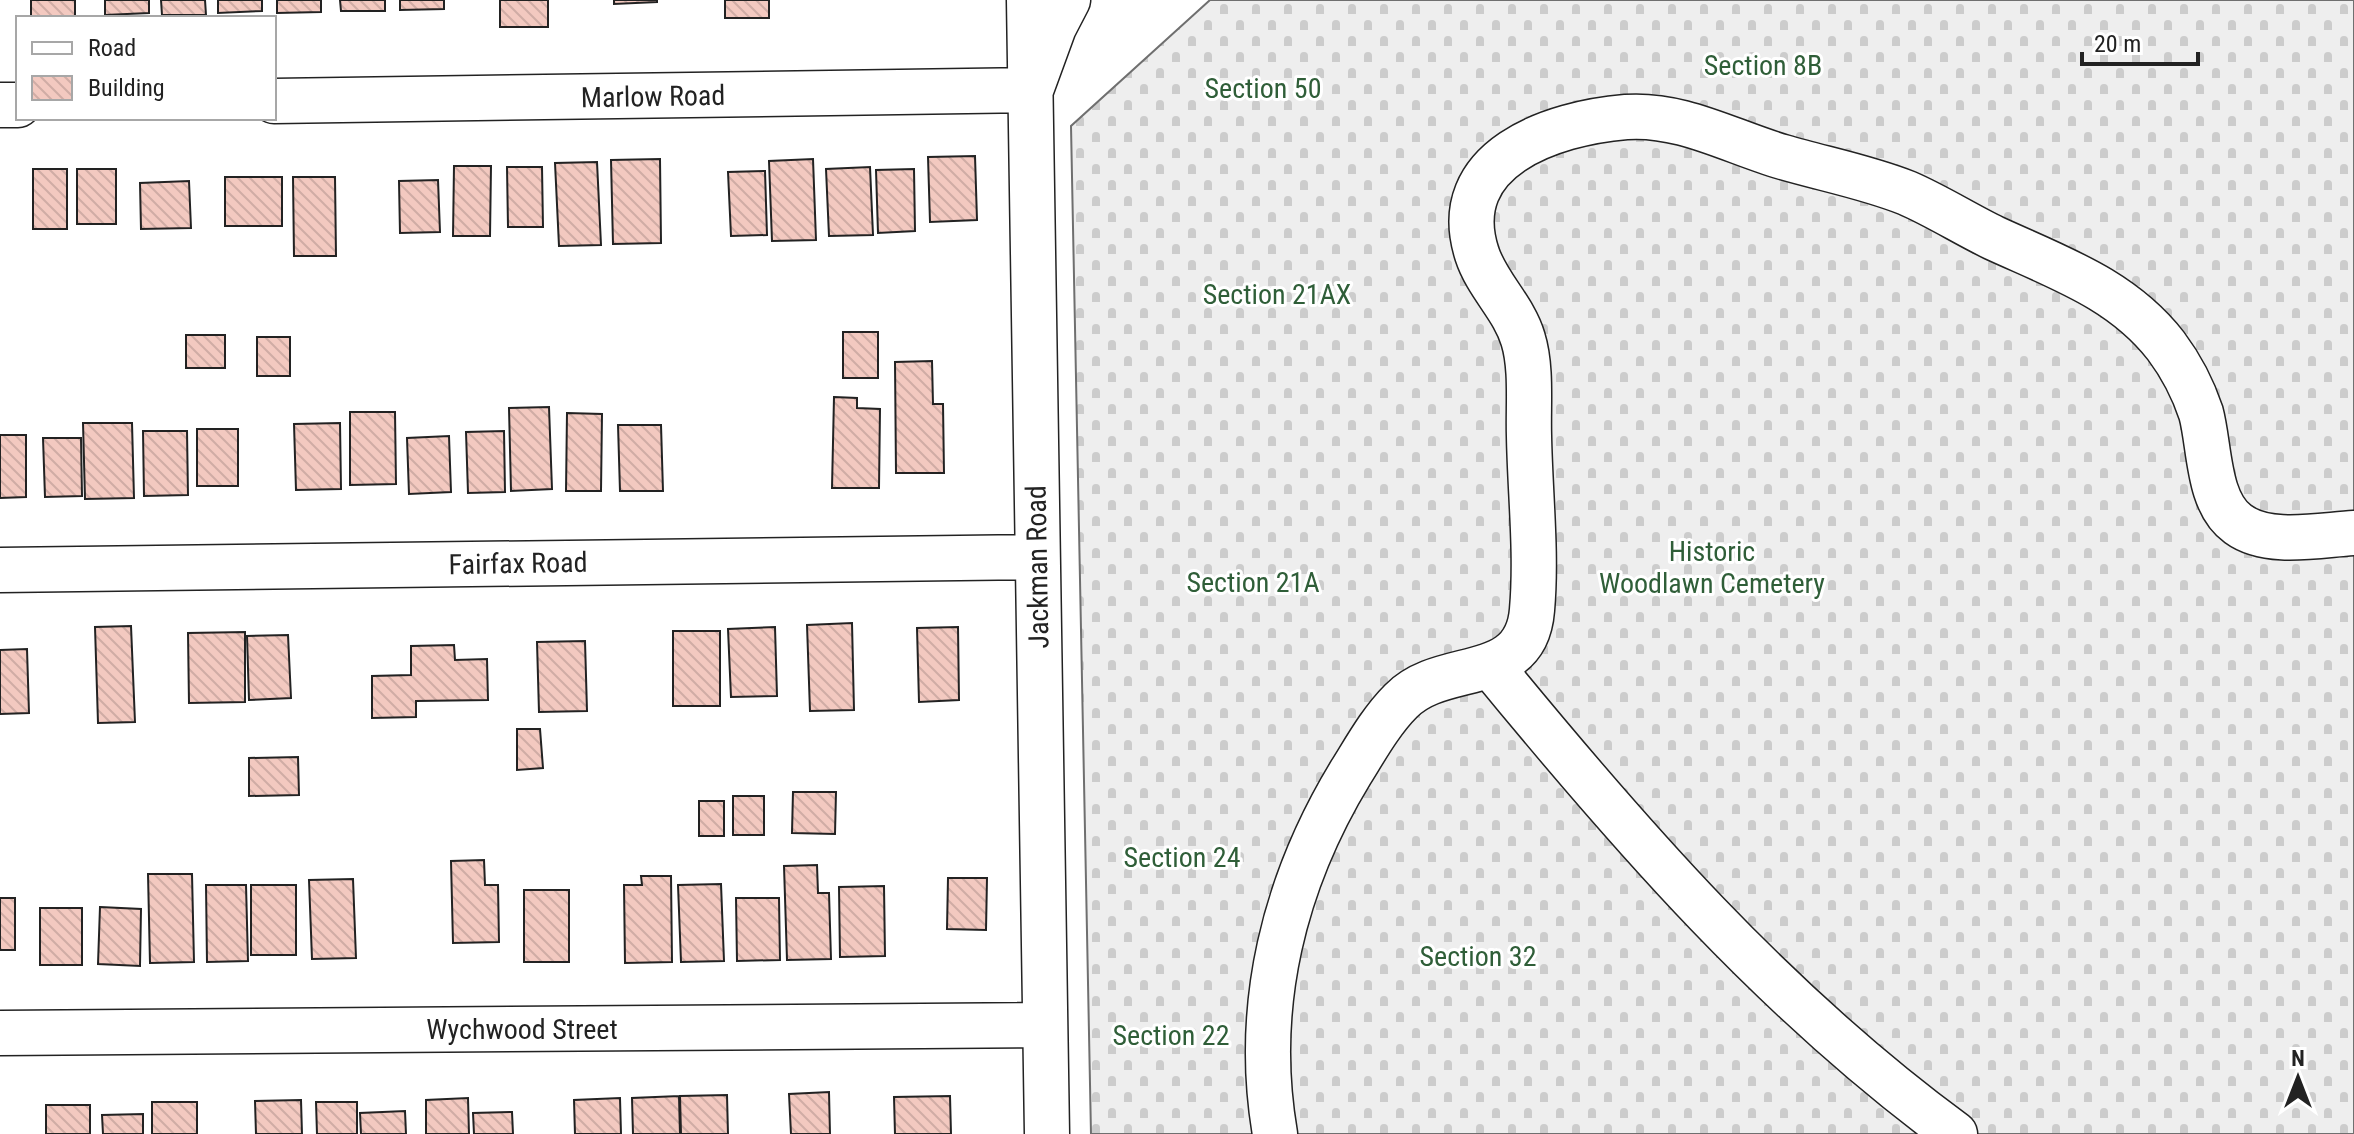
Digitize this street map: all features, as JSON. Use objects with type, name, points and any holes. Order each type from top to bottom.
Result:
[{"type":"street","name":"Jackman Road","points":[[1029,0],[1047,1134]]},
{"type":"street","points":[[1031,90],[1054,27],[1068,0]]},
{"type":"street","name":"Marlow Road","points":[[276,101],[1031,90]]},
{"type":"street","points":[[1275,1134],[1268,1071],[1270,990],[1279,940],[1312,844],[1372,738],[1400,701],[1421,684],[1439,676],[1490,665],[1518,648],[1529,628],[1532,611],[1524,340],[1483,271],[1475,249],[1474,205],[1497,161],[1539,135],[1630,117],[1681,122],[1777,156],[1890,187],[2081,277],[2129,307],[2181,368],[2200,412],[2217,491],[2229,516],[2254,533],[2354,533]]},
{"type":"street","name":"Fairfax Road","points":[[0,570],[1037,557]]},
{"type":"street","points":[[1490,665],[1615,817],[1745,956],[1872,1070],[1955,1134]]},
{"type":"street","name":"Wychwood Street","points":[[0,1033],[1045,1025]]},
{"type":"green space","name":"Historic Woodlawn Cemetery","points":[[1210,0],[2354,0],[2354,1134],[1091,1134],[1071,126]]},
{"type":"building","points":[[31,0],[75,0],[75,16],[31,16]]},
{"type":"building","points":[[105,0],[149,0],[149,13],[105,15]]},
{"type":"building","points":[[161,0],[205,0],[206,15],[162,15]]},
{"type":"building","points":[[218,0],[262,0],[262,11],[218,13]]},
{"type":"building","points":[[277,0],[321,0],[321,12],[277,13]]},
{"type":"building","points":[[340,0],[385,0],[385,11],[341,11]]},
{"type":"building","points":[[400,0],[444,0],[444,9],[400,10]]},
{"type":"building","points":[[500,0],[548,0],[548,27],[500,27]]},
{"type":"building","points":[[614,0],[657,0],[657,2],[614,4]]},
{"type":"building","points":[[725,0],[769,0],[769,18],[725,18]]},
{"type":"building","points":[[975,156],[977,220],[930,222],[928,157]]},
{"type":"building","points":[[660,159],[661,243],[613,244],[611,160]]},
{"type":"building","points":[[813,159],[816,240],[772,241],[769,161]]},
{"type":"building","points":[[597,162],[601,245],[559,246],[555,163]]},
{"type":"building","points":[[454,166],[491,166],[490,236],[453,236]]},
{"type":"building","points":[[507,167],[542,167],[543,227],[508,227]]},
{"type":"building","points":[[870,167],[873,235],[829,236],[826,169]]},
{"type":"building","points":[[33,169],[67,169],[67,229],[33,229]]},
{"type":"building","points":[[77,169],[116,169],[116,224],[77,224]]},
{"type":"building","points":[[914,169],[915,231],[878,233],[876,170]]},
{"type":"building","points":[[765,171],[767,235],[731,236],[728,172]]},
{"type":"building","points":[[225,177],[282,177],[282,226],[225,226]]},
{"type":"building","points":[[293,177],[335,177],[336,256],[294,256]]},
{"type":"building","points":[[438,180],[440,232],[400,233],[399,181]]},
{"type":"building","points":[[189,181],[191,228],[141,229],[140,183]]},
{"type":"building","points":[[843,332],[878,332],[878,378],[843,378]]},
{"type":"building","points":[[186,335],[225,335],[225,368],[186,368]]},
{"type":"building","points":[[257,337],[290,337],[290,376],[257,376]]},
{"type":"building","points":[[932,361],[933,404],[943,404],[944,473],[896,473],[895,362]]},
{"type":"building","points":[[834,397],[857,398],[857,408],[880,409],[879,488],[832,488]]},
{"type":"building","points":[[549,407],[552,489],[511,491],[509,408]]},
{"type":"building","points":[[350,412],[395,412],[396,484],[350,485]]},
{"type":"building","points":[[567,413],[602,414],[601,491],[566,491]]},
{"type":"building","points":[[83,423],[132,423],[134,498],[85,499]]},
{"type":"building","points":[[340,423],[341,489],[296,490],[294,424]]},
{"type":"building","points":[[618,425],[661,425],[663,491],[620,491]]},
{"type":"building","points":[[197,429],[238,429],[238,486],[197,486]]},
{"type":"building","points":[[143,431],[187,431],[188,495],[144,496]]},
{"type":"building","points":[[504,431],[505,492],[468,493],[466,432]]},
{"type":"building","points":[[0,435],[26,435],[26,497],[0,498]]},
{"type":"building","points":[[449,436],[451,492],[409,494],[407,438]]},
{"type":"building","points":[[43,438],[81,438],[82,496],[45,497]]},
{"type":"building","points":[[852,623],[854,710],[810,711],[807,625]]},
{"type":"building","points":[[131,626],[135,722],[98,723],[95,627]]},
{"type":"building","points":[[775,627],[777,696],[731,697],[728,629]]},
{"type":"building","points":[[958,627],[959,700],[919,702],[917,628]]},
{"type":"building","points":[[673,631],[720,631],[720,706],[673,706]]},
{"type":"building","points":[[245,632],[245,702],[189,703],[188,633]]},
{"type":"building","points":[[288,635],[291,698],[249,700],[247,636]]},
{"type":"building","points":[[585,641],[587,711],[539,712],[537,642]]},
{"type":"building","points":[[454,645],[455,660],[487,659],[488,700],[416,701],[416,717],[372,718],[372,676],[411,675],[411,646]]},
{"type":"building","points":[[27,649],[29,713],[0,714],[0,650]]},
{"type":"building","points":[[517,729],[540,729],[543,768],[517,770]]},
{"type":"building","points":[[298,757],[299,795],[249,796],[249,758]]},
{"type":"building","points":[[793,792],[836,792],[835,834],[792,833]]},
{"type":"building","points":[[733,796],[764,796],[764,835],[733,835]]},
{"type":"building","points":[[699,801],[724,801],[724,836],[699,836]]},
{"type":"building","points":[[484,860],[485,885],[498,885],[499,942],[453,943],[451,861]]},
{"type":"building","points":[[817,865],[818,893],[829,893],[831,959],[787,960],[784,866]]},
{"type":"building","points":[[148,874],[192,874],[194,962],[150,963]]},
{"type":"building","points":[[641,876],[671,876],[672,962],[625,963],[624,885],[642,885]]},
{"type":"building","points":[[948,878],[987,878],[986,930],[947,929]]},
{"type":"building","points":[[353,879],[356,958],[312,959],[309,880]]},
{"type":"building","points":[[721,884],[724,961],[681,962],[678,885]]},
{"type":"building","points":[[206,885],[246,885],[248,961],[207,962]]},
{"type":"building","points":[[251,885],[296,885],[296,955],[251,955]]},
{"type":"building","points":[[884,886],[885,956],[840,957],[839,887]]},
{"type":"building","points":[[524,890],[569,890],[569,962],[524,962]]},
{"type":"building","points":[[0,898],[15,898],[15,950],[0,950]]},
{"type":"building","points":[[736,898],[779,898],[780,960],[737,961]]},
{"type":"building","points":[[100,907],[141,909],[140,966],[98,964]]},
{"type":"building","points":[[40,908],[82,908],[82,965],[40,965]]},
{"type":"building","points":[[829,1092],[830,1134],[791,1134],[789,1094]]},
{"type":"building","points":[[727,1095],[728,1134],[681,1134],[680,1096]]},
{"type":"building","points":[[679,1096],[680,1134],[633,1134],[632,1098]]},
{"type":"building","points":[[950,1096],[951,1134],[895,1134],[894,1097]]},
{"type":"building","points":[[468,1098],[469,1134],[426,1134],[426,1100]]},
{"type":"building","points":[[620,1098],[621,1134],[575,1134],[574,1100]]},
{"type":"building","points":[[301,1100],[302,1134],[256,1134],[255,1101]]},
{"type":"building","points":[[152,1102],[197,1102],[197,1134],[152,1134]]},
{"type":"building","points":[[316,1102],[357,1102],[357,1134],[317,1134]]},
{"type":"building","points":[[46,1105],[90,1105],[90,1134],[46,1134]]},
{"type":"building","points":[[405,1111],[406,1134],[361,1134],[360,1113]]},
{"type":"building","points":[[512,1112],[513,1134],[474,1134],[473,1113]]},
{"type":"building","points":[[143,1114],[143,1134],[103,1134],[102,1115]]},
{"type":"park label","name":"Section 8B","points":[[1763,65]]},
{"type":"park label","name":"Section 50","points":[[1263,88]]},
{"type":"park label","name":"Section 21AX","points":[[1277,294]]},
{"type":"park label","name":"Section 21A","points":[[1253,582]]},
{"type":"park label","name":"Section 24","points":[[1182,857]]},
{"type":"park label","name":"Section 32","points":[[1478,956]]},
{"type":"park label","name":"Section 22","points":[[1171,1035]]}]
